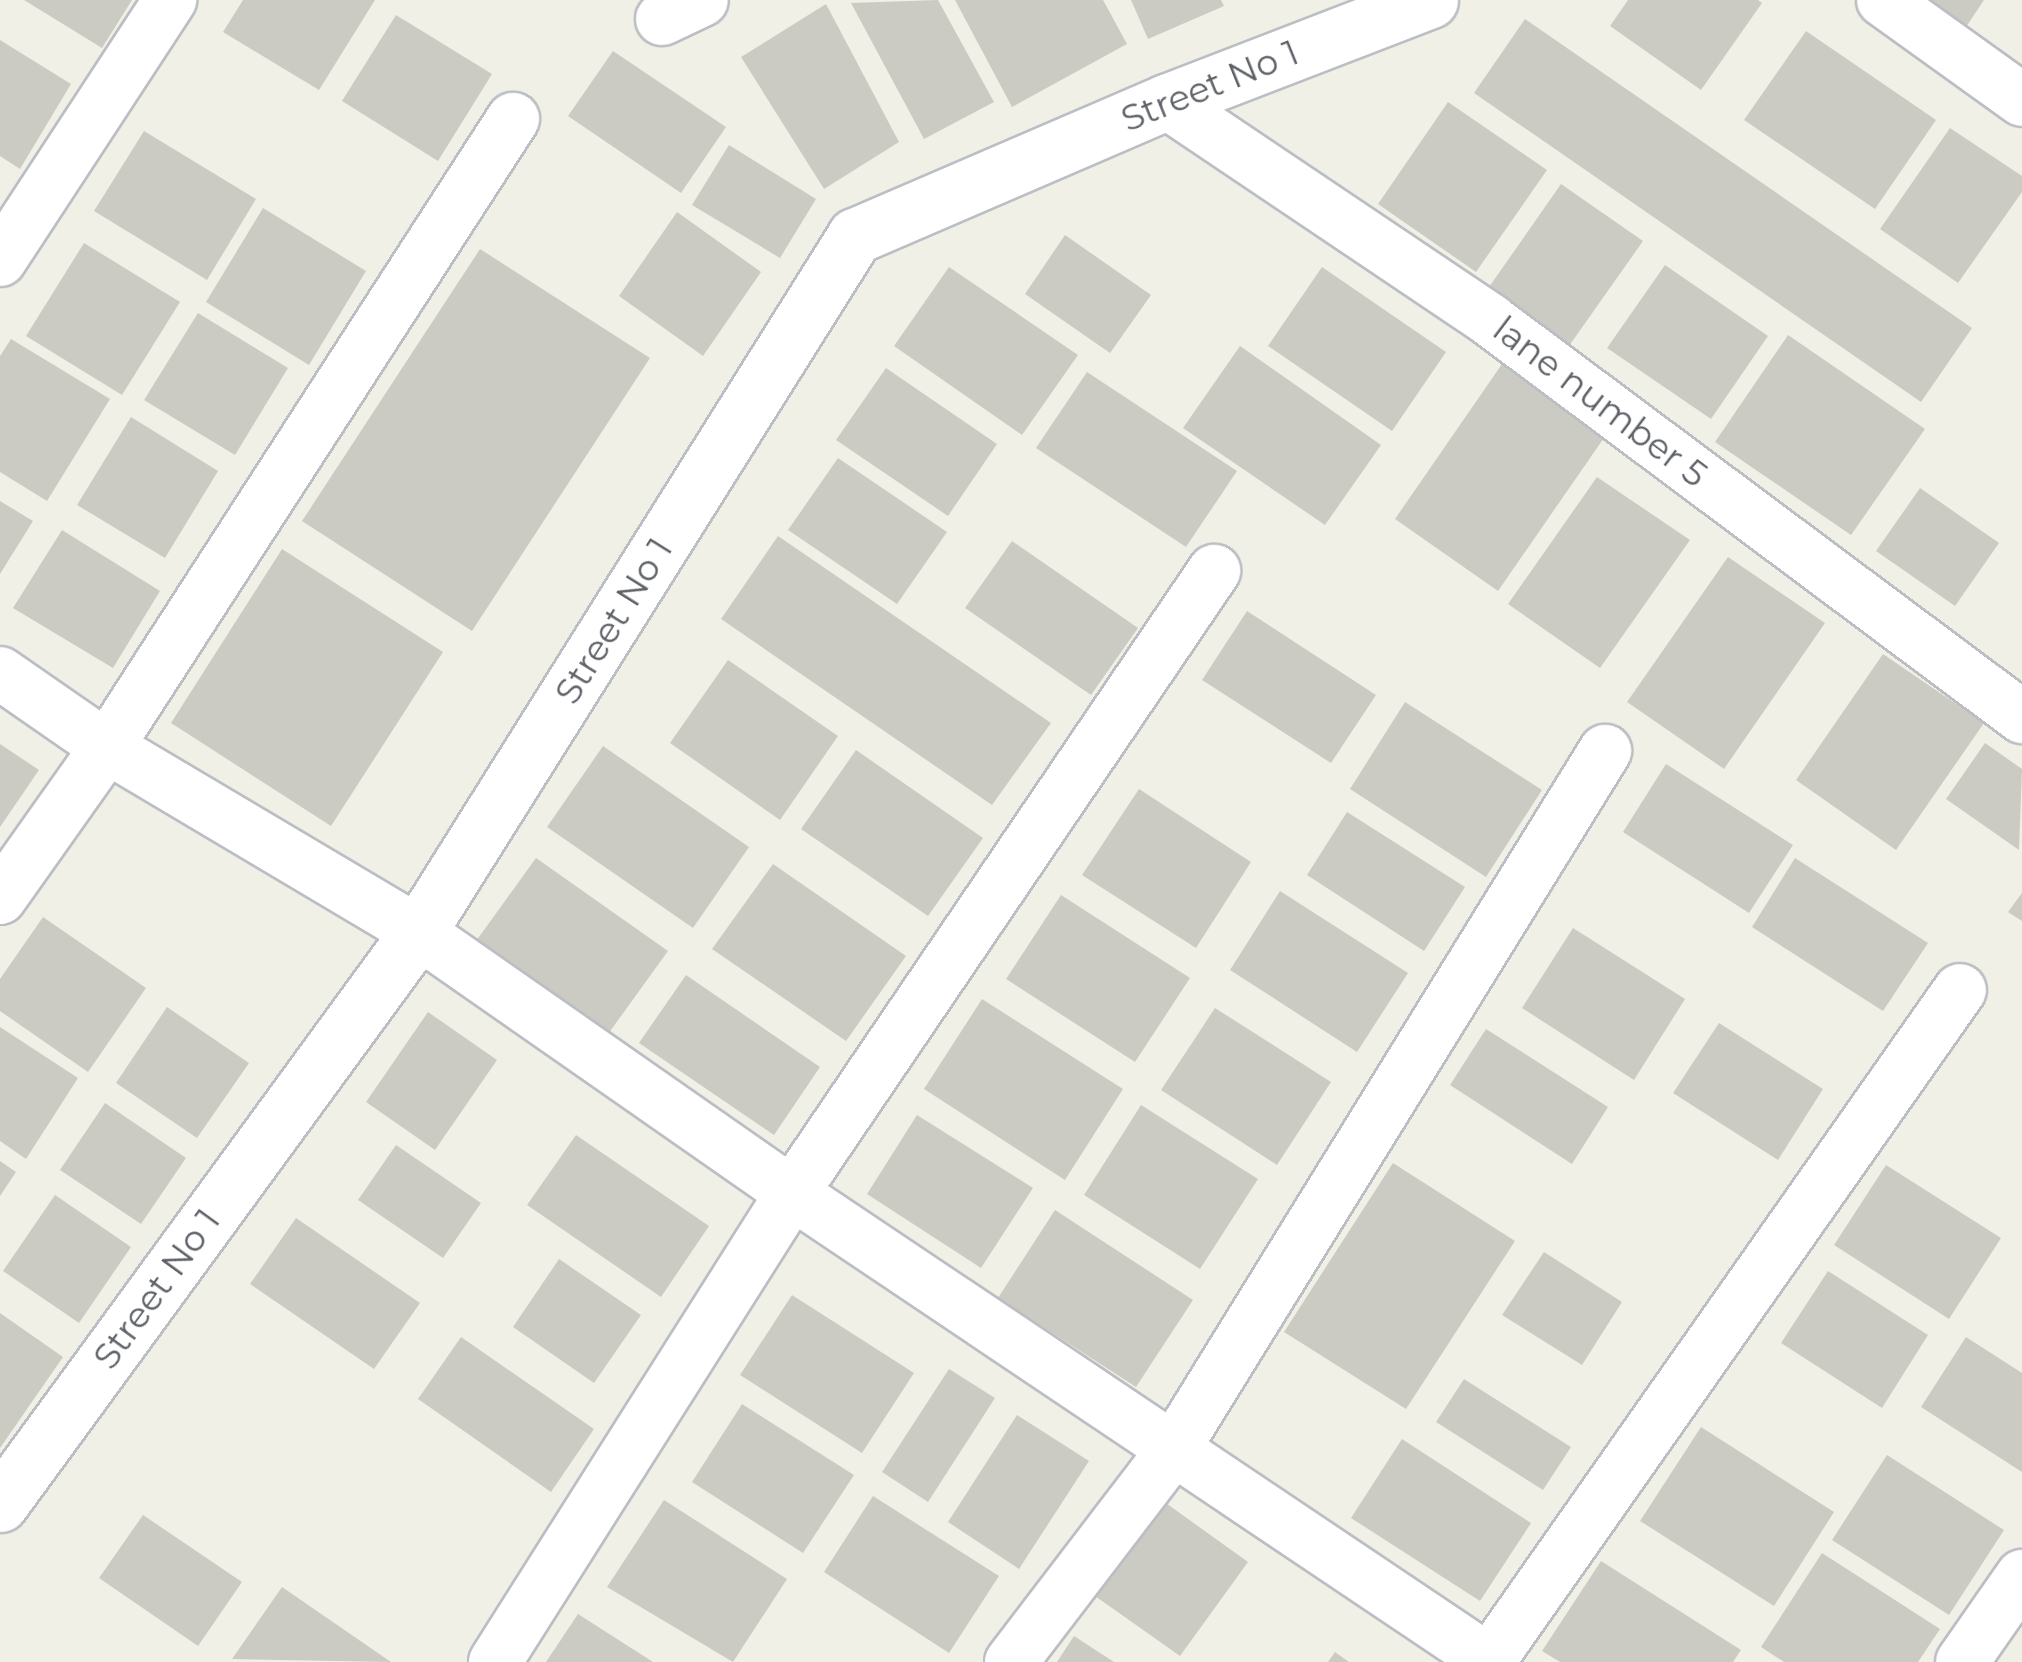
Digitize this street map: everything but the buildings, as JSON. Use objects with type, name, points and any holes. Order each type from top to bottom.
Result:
[{"type":"street","points":[[0,260],[170,0]]},
{"type":"street","name":"Street No 1","points":[[0,1504],[418,932],[855,236],[1166,102],[1430,0]]},
{"type":"street","points":[[1882,0],[2022,100]]},
{"type":"street","name":"lane number 5","points":[[1166,102],[1490,320],[2022,717]]},
{"type":"street","points":[[0,898],[107,747],[513,119]]},
{"type":"street","points":[[495,1662],[792,1193],[1214,571]]},
{"type":"street","points":[[0,672],[107,747],[418,932],[792,1193],[1489,1662],[1960,990]]},
{"type":"street","points":[[1011,1662],[1173,1450],[1604,751]]},
{"type":"street","points":[[1962,1662],[2022,1576]]}]
